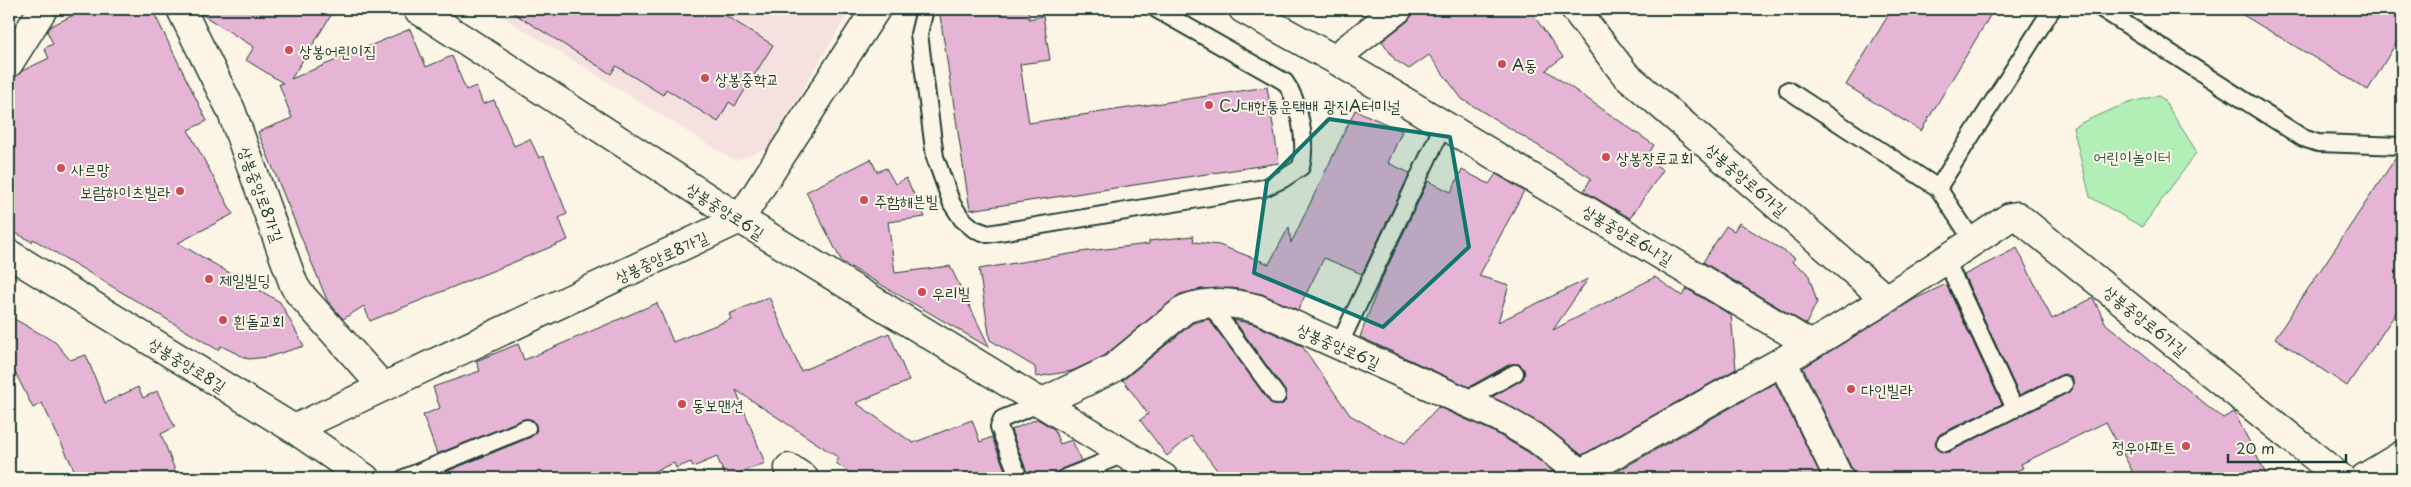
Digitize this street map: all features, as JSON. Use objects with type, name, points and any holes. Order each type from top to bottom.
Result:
[{"type":"street","points":[[9,63],[43,9]]},
{"type":"street","name":"상봉중앙로8가길","points":[[182,9],[232,110],[294,285],[299,294],[383,387]]},
{"type":"street","name":"상봉중앙로6길","points":[[417,9],[740,219],[1164,478]]},
{"type":"street","points":[[740,219],[876,9]]},
{"type":"street","name":"상봉중앙로6나길","points":[[1243,9],[1334,59],[1444,124],[1811,345]]},
{"type":"street","points":[[1334,59],[1398,9]]},
{"type":"street","name":"상봉중앙로6가길","points":[[1575,9],[1625,74],[1886,299]]},
{"type":"street","name":"상봉중앙로6가길","points":[[1579,477],[1811,345],[1886,299],[2010,217],[2017,216],[2022,218],[2341,478]]},
{"type":"street","name":"상봉중앙로8가길","points":[[294,429],[740,219]]},
{"type":"street","name":"상봉중앙로8길","points":[[9,254],[294,429],[365,478]]},
{"type":"street","name":"상봉중앙로6길","points":[[1040,403],[1112,369],[1178,313],[1193,306],[1224,303],[1258,309],[1499,417],[1537,439],[1579,477]]},
{"type":"street","points":[[1782,361],[1839,478]]},
{"type":"street","points":[[2364,478],[2402,455]]},
{"type":"lane","points":[[925,9],[919,34],[936,157],[952,204],[962,219],[974,229],[988,234],[1264,188],[1283,179],[1301,167],[1304,156],[1298,108],[1292,92],[1285,82],[1156,9]]},
{"type":"lane","points":[[1938,188],[2052,9]]},
{"type":"lane","points":[[2102,9],[2302,138],[2318,143],[2402,146]]},
{"type":"lane","points":[[1788,90],[1938,188],[1973,241]]},
{"type":"lane","points":[[1339,346],[1444,124]]},
{"type":"lane","points":[[1946,260],[2015,409]]},
{"type":"lane","points":[[1209,303],[1277,396]]},
{"type":"lane","points":[[1464,401],[1515,373]]},
{"type":"lane","points":[[1945,443],[2064,384]]},
{"type":"lane","name":"상봉중앙로6길","points":[[1014,477],[999,427],[1000,422],[1002,419],[1040,403]]},
{"type":"lane","points":[[404,478],[527,428]]},
{"type":"lane","points":[[1065,478],[1124,454]]},
{"type":"highlighted area","points":[[1329,119],[1450,137],[1469,247],[1383,327],[1254,273],[1267,181]]},
{"type":"shaded area","name":"상봉중학교","points":[[490,9],[851,9],[768,148],[735,161]]},
{"type":"green space","name":"어린이놀이터","points":[[2159,96],[2163,99],[2197,152],[2142,227],[2090,197],[2073,127],[2126,104]]},
{"type":"building","points":[[86,9],[152,9],[207,121],[188,130],[233,214],[178,243],[280,302],[304,346],[268,357],[248,359],[221,346],[218,350],[33,239],[32,242],[9,229],[9,79],[49,58],[44,48],[53,44],[47,31],[51,26]]},
{"type":"building","points":[[198,9],[335,9],[291,79],[410,29],[426,67],[452,56],[466,90],[476,86],[483,104],[494,100],[514,146],[530,139],[539,158],[544,156],[567,214],[559,218],[568,240],[370,321],[364,306],[343,319],[327,300],[258,132],[292,118],[279,84],[283,83],[246,60],[254,47],[201,14]]},
{"type":"building","points":[[507,9],[715,9],[773,45],[735,106],[729,102],[718,122],[666,89],[663,95],[616,66],[611,74]]},
{"type":"building","name":"CJ대한통운택배 광진A터미널","points":[[939,9],[1028,9],[1029,19],[1043,16],[1050,60],[1020,64],[1029,123],[1267,87],[1279,163],[970,210]]},
{"type":"building","points":[[1413,9],[1529,9],[1563,57],[1546,70],[1654,145],[1646,158],[1663,170],[1630,218],[1584,191],[1591,178],[1462,99],[1429,55],[1409,69],[1395,60],[1382,41],[1408,21]]},
{"type":"building","points":[[1892,9],[1994,9],[1921,131],[1846,85]]},
{"type":"building","points":[[2233,9],[2385,9],[2402,19],[2402,33],[2368,90]]},
{"type":"building","points":[[1355,110],[1402,131],[1388,163],[1410,173],[1362,274],[1324,258],[1298,310],[1262,294],[1233,288],[1201,289],[1180,294],[1104,356],[1072,371],[1036,377],[1035,367],[990,340],[979,269],[1088,251],[1149,244],[1149,241],[1193,236],[1194,242],[1219,245],[1269,264],[1289,227],[1291,243]]},
{"type":"building","points":[[2397,156],[2402,156],[2402,304],[2347,386],[2275,338]]},
{"type":"building","points":[[871,159],[877,172],[886,168],[895,184],[906,178],[925,217],[888,222],[895,273],[950,266],[990,348],[842,262],[806,192]]},
{"type":"building","points":[[1462,170],[1489,184],[1496,174],[1524,191],[1479,276],[1509,285],[1498,322],[1588,279],[1553,330],[1655,277],[1682,296],[1687,289],[1731,315],[1736,369],[1582,455],[1545,426],[1492,397],[1523,379],[1525,373],[1520,364],[1510,364],[1469,387],[1360,337],[1379,285],[1428,181],[1451,192]]},
{"type":"building","points":[[1739,223],[1795,258],[1792,262],[1808,273],[1817,302],[1806,324],[1703,262],[1726,226],[1734,231]]},
{"type":"building","points":[[2017,248],[2052,319],[2093,298],[2106,324],[2223,418],[2234,412],[2268,478],[2136,478],[2106,422],[2021,464],[2023,468],[2003,478],[1854,478],[1853,471],[1803,368],[1913,300],[1946,284],[2002,404],[1940,434],[1935,443],[1939,451],[1949,452],[2072,390],[2073,379],[2064,374],[2019,395],[1964,275]]},
{"type":"building","points":[[769,297],[801,371],[889,333],[909,381],[856,403],[913,443],[972,420],[980,442],[992,437],[1008,478],[858,478],[836,463],[839,458],[736,390],[765,463],[726,478],[717,457],[693,467],[691,462],[676,468],[674,463],[638,478],[445,478],[443,473],[531,437],[537,430],[533,420],[524,419],[437,454],[423,415],[440,408],[433,387],[480,371],[476,361],[518,344],[524,360],[657,303],[673,342],[731,319],[729,314]]},
{"type":"building","points":[[9,316],[55,342],[70,360],[86,355],[105,403],[138,387],[143,398],[157,391],[175,427],[161,434],[178,478],[78,478],[42,403],[33,408],[9,360]]},
{"type":"building","points":[[1209,319],[1273,405],[1283,404],[1286,400],[1285,391],[1234,320],[1253,324],[1302,346],[1350,415],[1381,433],[1405,443],[1438,407],[1492,431],[1528,452],[1553,471],[1539,478],[1223,478],[1191,436],[1167,456],[1140,420],[1148,414],[1123,380],[1193,323]]},
{"type":"building","points":[[1775,383],[1822,478],[1607,477]]},
{"type":"building","points":[[1037,419],[1054,429],[1060,444],[1072,440],[1081,461],[1061,469],[1055,478],[1029,478],[1011,430]]},
{"type":"place","name":"상봉어린이집","points":[[289,50]]},
{"type":"place","name":"A동","points":[[1502,64]]},
{"type":"place","name":"상봉중학교","points":[[705,78]]},
{"type":"place","name":"CJ대한통운택배 광진A터미널","points":[[1209,105]]},
{"type":"place","name":"상봉장로교회","points":[[1606,157]]},
{"type":"place","name":"사르망","points":[[61,168]]},
{"type":"place","name":"보람하이츠빌라","points":[[180,191]]},
{"type":"place","name":"주함해븐빌","points":[[864,200]]},
{"type":"place","name":"제일빌딩","points":[[209,279]]},
{"type":"place","name":"우리빌","points":[[922,292]]},
{"type":"place","name":"흰돌교회","points":[[223,320]]},
{"type":"place","name":"다인빌라","points":[[1851,389]]},
{"type":"place","name":"동보맨션","points":[[682,404]]},
{"type":"place","name":"정우아파트","points":[[2186,446]]}]
